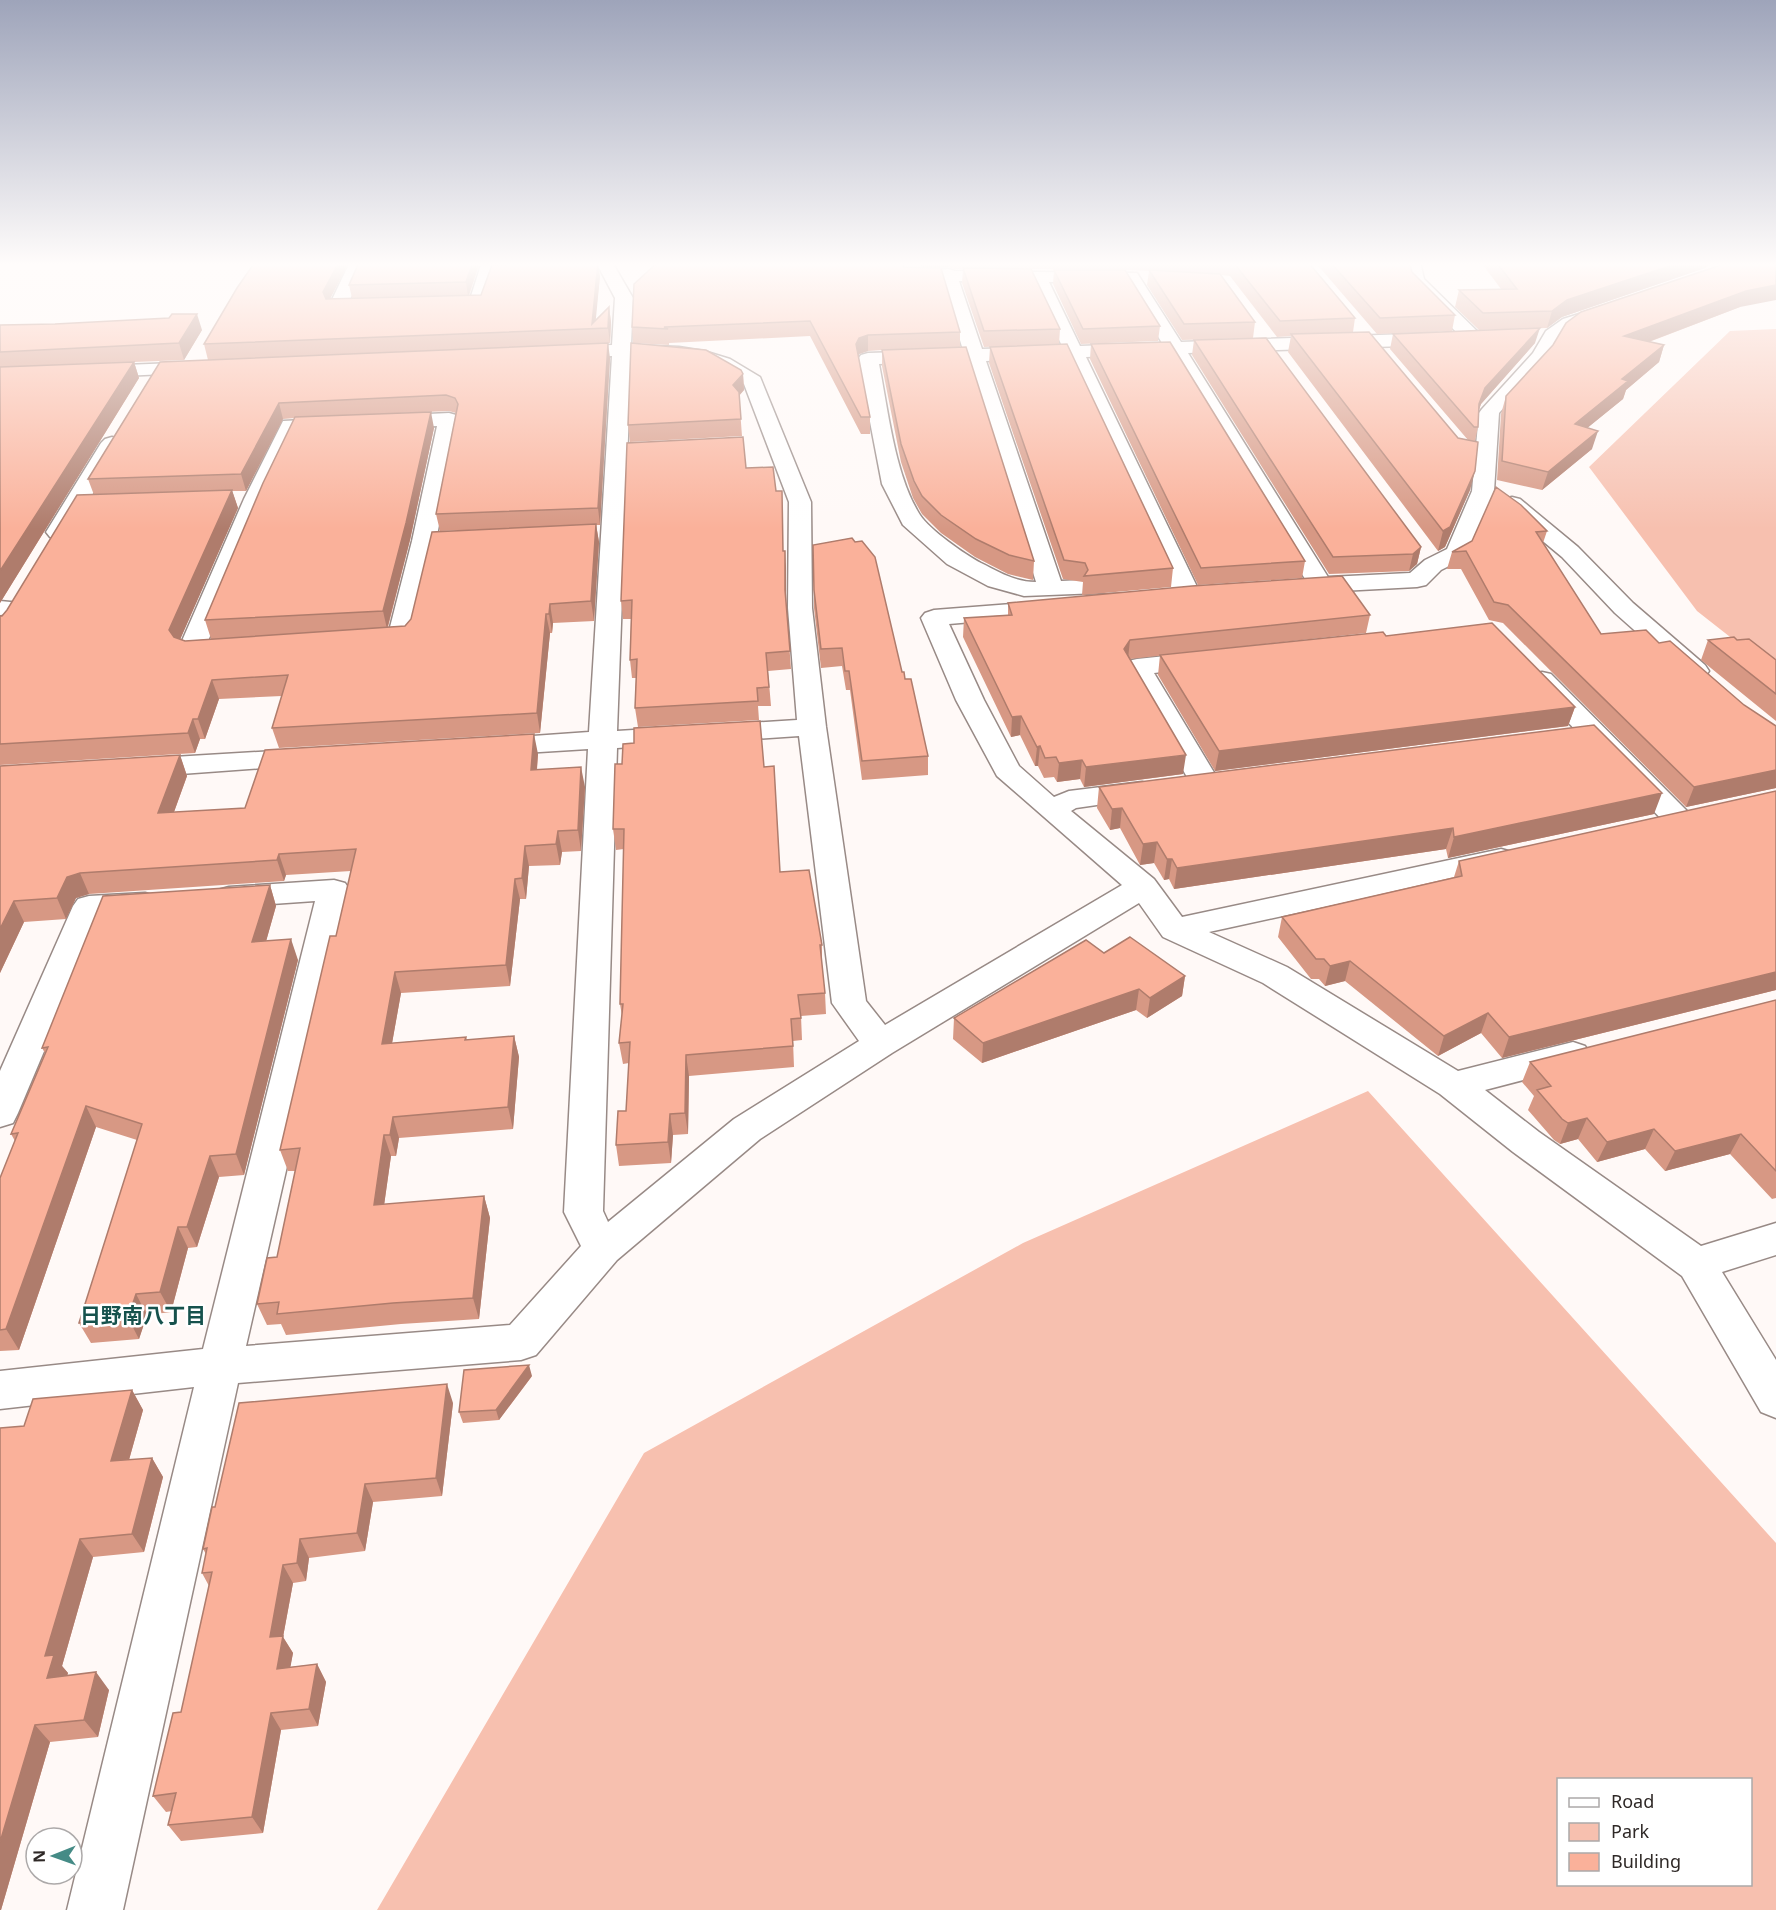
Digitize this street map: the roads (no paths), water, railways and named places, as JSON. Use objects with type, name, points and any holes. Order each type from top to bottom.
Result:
[{"type":"street","points":[[191,368],[201,351]]},
{"type":"street","points":[[541,353],[592,351]]},
{"type":"street","points":[[603,1249],[583,1212],[613,533],[628,451],[623,351]]},
{"type":"street","points":[[640,351],[684,354],[713,359],[753,381],[800,502],[800,608],[812,727],[849,1003],[880,1044]]},
{"type":"street","points":[[972,351],[1051,589]]},
{"type":"street","points":[[1112,351],[868,359],[893,484],[912,520],[956,559],[997,581],[1024,589],[1195,590]]},
{"type":"street","points":[[1177,351],[1321,585]]},
{"type":"street","points":[[1275,351],[1284,364]]},
{"type":"street","points":[[1378,351],[1384,358]]},
{"type":"street","points":[[1285,588],[1417,580],[1432,565],[1457,553],[1483,491],[1474,452],[1489,413],[1543,351]]},
{"type":"street","points":[[1074,353],[1195,590]]},
{"type":"street","points":[[0,376],[214,367]]},
{"type":"street","points":[[145,389],[157,369]]},
{"type":"street","points":[[449,419],[436,541],[400,638],[191,650],[243,499],[290,424],[449,419]]},
{"type":"street","points":[[50,546],[121,428]]},
{"type":"street","points":[[753,444],[776,443]]},
{"type":"street","points":[[1483,491],[1506,499],[1570,552],[1624,608],[1712,685]]},
{"type":"street","points":[[74,506],[97,505]]},
{"type":"street","points":[[590,534],[613,533]]},
{"type":"street","points":[[1418,546],[1432,565]]},
{"type":"street","points":[[1195,590],[934,618],[970,700],[1007,770],[1051,810],[1143,885],[1174,929],[1275,975],[1453,1086],[1696,1264],[1776,1399]]},
{"type":"street","points":[[1051,810],[1069,800],[1198,785],[1137,668],[1232,657]]},
{"type":"street","points":[[1524,662],[1679,820]]},
{"type":"street","points":[[461,748],[812,727]]},
{"type":"street","points":[[1559,739],[1594,734]]},
{"type":"street","points":[[118,769],[331,756]]},
{"type":"street","points":[[1645,828],[1711,813]]},
{"type":"street","points":[[1174,929],[1530,852]]},
{"type":"street","points":[[0,1390],[220,1366],[521,1342],[603,1249],[747,1129],[880,1044],[1143,885]]},
{"type":"street","points":[[0,1113],[89,906],[334,890],[220,1366],[95,1910]]},
{"type":"street","points":[[1453,1086],[1603,1047]]},
{"type":"street","points":[[1696,1264],[1776,1239]]},
{"type":"district","name":"日野南八丁目","points":[[143,1315]]}]
